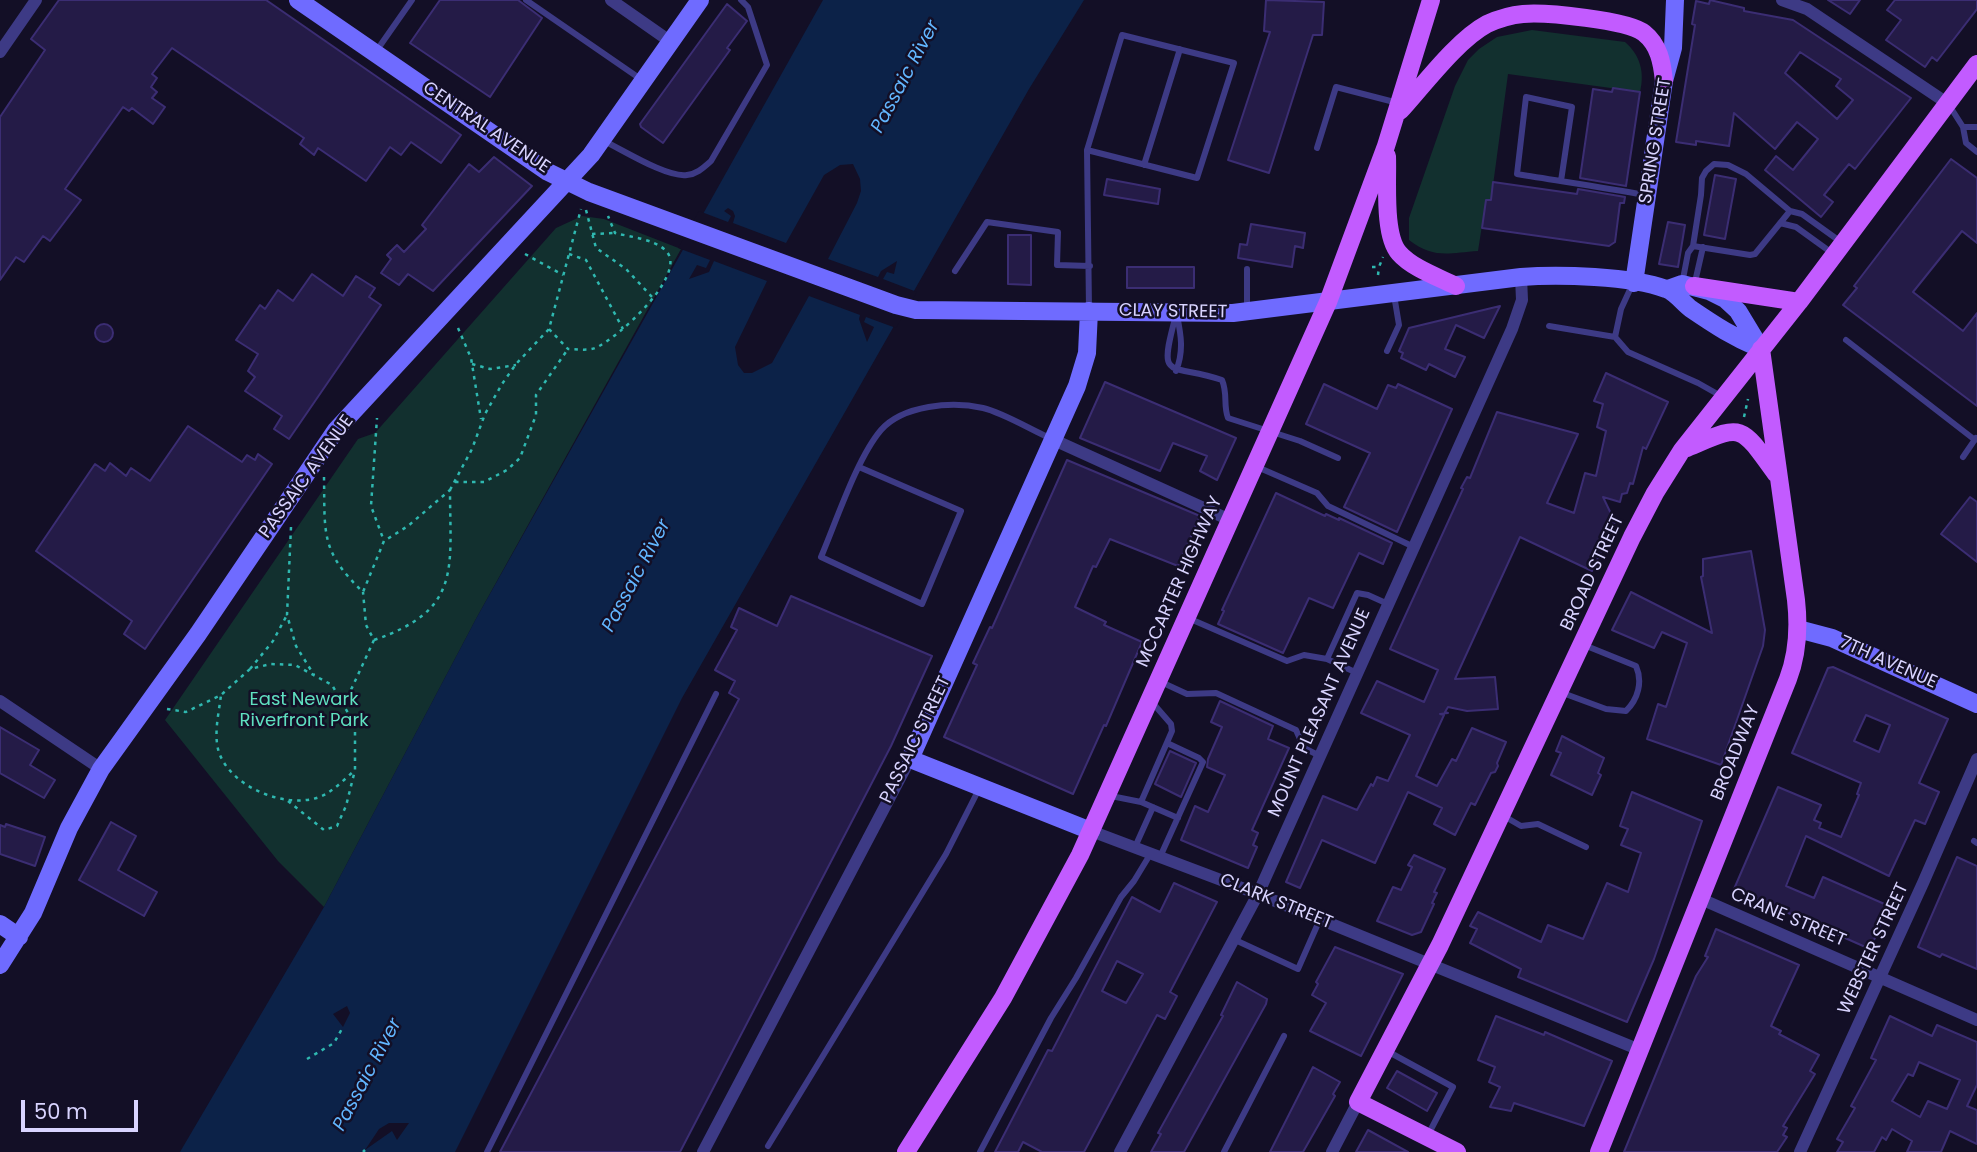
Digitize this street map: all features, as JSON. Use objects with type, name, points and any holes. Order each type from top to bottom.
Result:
[{"type":"main road","name":"CENTRAL AVENUE","points":[[298,0],[548,172],[589,192],[689,229]]},
{"type":"main road","name":"PASSAIC AVENUE","points":[[0,965],[33,913],[69,828],[101,769],[205,623],[336,430],[602,140],[700,0]]},
{"type":"main road","name":"MCCARTER HIGHWAY","points":[[906,1152],[1024,962],[1091,831],[1328,302],[1399,108],[1431,0]]},
{"type":"main road","name":"SPRING STREET","points":[[1634,283],[1664,81],[1673,48],[1675,0]]},
{"type":"main road","points":[[1399,108],[1476,32],[1498,20],[1520,14],[1620,23],[1639,29],[1656,47],[1664,81]]},
{"type":"main road","name":"BROAD STREET","points":[[1358,1102],[1431,964],[1642,518],[1682,450],[1799,302],[1977,64]]},
{"type":"main road","points":[[1386,146],[1390,231],[1394,245],[1405,258],[1455,286]]},
{"type":"main road","name":"CLAY STREET","points":[[689,229],[909,309],[1247,312],[1521,277],[1562,276],[1681,286],[1717,295],[1733,305],[1761,348]]},
{"type":"main road","points":[[1761,348],[1728,335],[1680,301],[1681,286],[1799,302]]},
{"type":"main road","name":"PASSAIC STREET","points":[[910,759],[1054,440],[1085,364],[1090,311]]},
{"type":"main road","name":"BROADWAY","points":[[1599,1151],[1795,658],[1798,629],[1793,570],[1761,348]]},
{"type":"main road","points":[[1682,450],[1728,431],[1739,432],[1750,439],[1778,477]]},
{"type":"main road","name":"7TH AVENUE","points":[[1798,629],[1832,638],[1977,704]]},
{"type":"main road","name":"CLARK STREET","points":[[910,759],[1091,831]]},
{"type":"main road","points":[[0,924],[19,937]]},
{"type":"main road","points":[[1358,1102],[1457,1152]]},
{"type":"street","points":[[0,52],[36,0]]},
{"type":"street","points":[[611,0],[671,41]]},
{"type":"street","points":[[1782,0],[1807,9],[1948,103]]},
{"type":"street","name":"MOUNT PLEASANT AVENUE","points":[[1120,1152],[1258,894],[1517,318],[1522,300],[1521,277]]},
{"type":"street","points":[[1054,440],[1230,520]]},
{"type":"street","points":[[0,701],[101,769]]},
{"type":"street","name":"PASSAIC STREET","points":[[702,1152],[910,759]]},
{"type":"street","name":"WEBSTER STREET","points":[[1800,1152],[1977,759]]},
{"type":"street","name":"CLARK STREET","points":[[1091,831],[1258,894],[1640,1050]]},
{"type":"street","name":"CRANE STREET","points":[[1700,899],[1977,1020]]},
{"type":"street","name":"BROAD STREET","points":[[1332,1152],[1358,1102]]},
{"type":"lane","points":[[375,52],[412,0]]},
{"type":"lane","points":[[526,0],[643,81]]},
{"type":"lane","points":[[602,140],[671,173],[684,176],[696,173],[711,161],[767,65],[748,7],[741,0]]},
{"type":"lane","points":[[1087,150],[1197,178],[1234,62],[1122,35],[1087,150],[1090,311]]},
{"type":"lane","points":[[1144,165],[1180,49]]},
{"type":"lane","points":[[1317,148],[1336,87],[1399,108]]},
{"type":"lane","points":[[1561,181],[1572,107],[1526,97],[1517,174],[1647,195]]},
{"type":"lane","points":[[1948,103],[1963,127],[1966,143],[1977,152]]},
{"type":"lane","points":[[1963,127],[1977,127]]},
{"type":"lane","points":[[1681,286],[1688,253],[1693,246],[1702,195],[1702,178],[1714,164],[1728,165],[1746,174],[1790,211],[1802,214],[1838,249]]},
{"type":"lane","points":[[1693,246],[1755,254],[1790,211]]},
{"type":"lane","points":[[955,271],[987,222],[1058,232],[1057,265],[1090,266]]},
{"type":"lane","points":[[1780,223],[1796,227],[1838,249]]},
{"type":"lane","points":[[1681,286],[1703,247]]},
{"type":"lane","points":[[1247,269],[1247,312]]},
{"type":"lane","points":[[1615,337],[1621,309],[1634,283]]},
{"type":"lane","points":[[1387,351],[1399,325],[1393,293]]},
{"type":"lane","points":[[1176,313],[1182,345],[1176,371]]},
{"type":"lane","points":[[1176,313],[1166,353],[1168,364],[1176,371],[1206,374],[1222,380],[1227,392],[1225,411],[1228,418],[1338,457]]},
{"type":"lane","points":[[1549,326],[1615,337],[1628,352],[1723,397]]},
{"type":"lane","points":[[1846,340],[1976,438],[1963,457]]},
{"type":"lane","points":[[859,467],[961,511],[922,604],[821,558],[859,467],[881,430],[902,414],[929,407],[963,405],[985,408],[1054,440]]},
{"type":"lane","points":[[1255,466],[1317,493],[1328,506],[1414,547]]},
{"type":"lane","points":[[1327,659],[1357,593],[1388,604]]},
{"type":"lane","points":[[1186,617],[1287,661],[1304,655],[1327,659],[1357,673]]},
{"type":"lane","points":[[1560,692],[1606,709],[1626,711],[1632,705],[1639,689],[1640,675],[1636,666],[1582,644]]},
{"type":"lane","points":[[1158,681],[1187,694],[1216,694],[1296,730],[1304,748],[1320,756]]},
{"type":"lane","points":[[487,1152],[716,694]]},
{"type":"lane","points":[[1141,802],[1172,731],[1171,724],[1149,700]]},
{"type":"lane","points":[[980,1152],[1051,1018],[1121,897],[1156,855],[1178,818],[1203,762],[1167,743]]},
{"type":"lane","points":[[768,1146],[946,854],[980,788]]},
{"type":"lane","points":[[1107,795],[1141,802],[1178,818]]},
{"type":"lane","points":[[1135,847],[1153,807]]},
{"type":"lane","points":[[1502,815],[1521,826],[1538,824],[1586,847]]},
{"type":"lane","points":[[1233,939],[1298,969],[1320,919]]},
{"type":"lane","points":[[1224,1152],[1284,1036]]},
{"type":"lane","points":[[1385,1051],[1453,1087],[1427,1137]]},
{"type":"path","points":[[374,640],[366,625],[363,592],[384,541],[431,508],[450,490],[502,384],[516,365],[550,330],[581,209]]},
{"type":"path","points":[[586,210],[596,248],[626,269],[653,299]]},
{"type":"path","points":[[608,216],[615,233]]},
{"type":"path","points":[[550,330],[568,349],[594,349],[623,329],[653,299],[671,267],[671,259],[666,250],[648,241],[615,233],[592,234]]},
{"type":"path","points":[[525,254],[564,275]]},
{"type":"path","points":[[569,254],[586,260],[623,329]]},
{"type":"path","points":[[1378,275],[1383,257]]},
{"type":"path","points":[[1372,267],[1379,267]]},
{"type":"path","points":[[458,328],[472,364],[482,422]]},
{"type":"path","points":[[455,482],[484,482],[507,470],[520,458],[536,415],[536,395],[568,349]]},
{"type":"path","points":[[472,364],[490,369],[516,365]]},
{"type":"path","points":[[1743,422],[1748,399]]},
{"type":"path","points":[[377,418],[371,506],[384,541]]},
{"type":"path","points":[[324,472],[325,531],[329,549],[335,562],[363,592]]},
{"type":"path","points":[[344,705],[374,640],[400,631],[426,612],[441,596],[450,567],[450,490]]},
{"type":"path","points":[[291,523],[287,615],[296,646],[314,675]]},
{"type":"path","points":[[167,709],[186,712],[221,695],[250,669],[273,641],[287,615]]},
{"type":"path","points":[[250,669],[271,664],[295,665],[314,675],[332,685],[355,725],[355,770],[346,806],[337,826],[324,830],[285,799]]},
{"type":"path","points":[[221,695],[217,722],[218,750],[243,783],[270,797],[298,801],[325,795],[355,770]]},
{"type":"path","points":[[307,1059],[334,1042],[342,1027]]},
{"type":"green space","points":[[1532,30],[1625,42],[1640,64],[1640,92],[1508,74],[1491,200],[1486,200],[1478,251],[1442,253],[1418,246],[1409,240],[1409,218],[1455,86],[1468,60],[1497,37]]},
{"type":"green space","name":"East Newark Riverfront Park","points":[[582,216],[604,219],[681,249],[477,617],[324,907],[278,861],[165,720],[358,439],[375,433],[556,228]]},
{"type":"water","name":"Passaic River","points":[[823,0],[1084,0],[1029,89],[682,698],[455,1152],[180,1152],[324,907],[477,617]]},
{"type":"pier","points":[[853,164],[860,179],[861,191],[828,259],[878,277],[881,271],[897,261],[894,274],[887,272],[883,279],[917,292],[896,328],[866,317],[864,322],[874,327],[867,342],[860,315],[809,296],[772,363],[752,373],[744,373],[738,365],[735,347],[767,281],[714,261],[709,272],[689,279],[697,265],[706,268],[710,260],[678,248],[699,211],[728,222],[731,216],[724,211],[728,208],[735,216],[733,223],[786,243],[824,175],[840,165]]},
{"type":"pier","points":[[347,1006],[350,1013],[343,1027],[333,1014]]},
{"type":"pier","points":[[389,1123],[409,1123],[397,1140],[392,1131],[365,1150],[379,1129]]},
{"type":"building","points":[[59,0],[266,0],[461,135],[441,163],[411,142],[401,155],[390,147],[366,181],[318,148],[314,155],[300,144],[304,138],[172,48],[152,74],[157,78],[151,87],[157,92],[152,98],[165,107],[153,124],[132,108],[129,111],[123,107],[65,189],[81,200],[50,241],[43,236],[24,262],[16,257],[0,280],[0,117],[45,50],[31,39]]},
{"type":"building","points":[[440,0],[518,0],[542,18],[490,97],[410,43]]},
{"type":"building","points":[[1266,0],[1324,2],[1322,35],[1313,35],[1269,173],[1228,160],[1270,32],[1264,31]]},
{"type":"building","points":[[1710,0],[1744,8],[1744,11],[1793,20],[1911,98],[1855,169],[1849,164],[1824,195],[1833,202],[1821,217],[1765,170],[1776,156],[1793,170],[1818,139],[1797,122],[1775,149],[1734,113],[1729,146],[1696,141],[1696,145],[1676,142],[1695,25],[1692,24],[1696,1],[1709,4]],"holes":[[[1800,52],[1841,79],[1836,86],[1853,100],[1837,119],[1785,73]]]},
{"type":"building","points":[[1828,0],[1860,0],[1850,14]]},
{"type":"building","points":[[1895,0],[1977,0],[1977,9],[1937,61],[1932,57],[1925,67],[1886,40],[1901,20],[1887,10]]},
{"type":"building","points":[[727,4],[747,21],[727,48],[730,50],[663,143],[640,124]]},
{"type":"building","points":[[1613,88],[1640,92],[1626,186],[1580,178],[1593,89],[1612,92]]},
{"type":"building","points":[[494,157],[532,186],[433,291],[408,274],[399,285],[381,273],[391,259],[387,255],[397,245],[404,252],[426,229],[422,225],[469,164],[479,172]]},
{"type":"building","points":[[1951,159],[1977,178],[1977,243],[1962,231],[1913,292],[1963,331],[1977,313],[1977,406],[1843,305],[1857,288],[1854,286]]},
{"type":"building","points":[[1715,175],[1736,179],[1725,239],[1704,235]]},
{"type":"building","points":[[1107,179],[1160,189],[1158,204],[1104,195]]},
{"type":"building","points":[[1493,182],[1577,194],[1578,189],[1625,197],[1624,203],[1620,203],[1615,242],[1609,246],[1482,228],[1486,200],[1491,200]]},
{"type":"building","points":[[1668,222],[1685,225],[1678,267],[1659,264]]},
{"type":"building","points":[[1251,224],[1305,233],[1303,248],[1295,246],[1292,267],[1238,258],[1240,244],[1247,245]]},
{"type":"building","points":[[1008,235],[1031,235],[1031,285],[1008,284]]},
{"type":"building","points":[[1127,267],[1194,267],[1194,288],[1127,288]]},
{"type":"building","points":[[312,274],[343,296],[356,276],[375,288],[369,297],[381,305],[289,439],[274,429],[282,416],[245,391],[255,377],[248,371],[258,354],[236,340],[260,305],[265,309],[278,290],[293,301]]},
{"type":"building","points":[[1500,306],[1484,338],[1456,325],[1445,349],[1465,357],[1455,377],[1429,364],[1426,370],[1401,358],[1403,353],[1399,351],[1409,328]]},
{"type":"building","points":[[100,324],[108,324],[113,333],[111,340],[100,342],[95,337],[95,329]]},
{"type":"building","points":[[1606,373],[1668,402],[1646,449],[1643,447],[1633,484],[1630,483],[1627,493],[1622,494],[1620,502],[1603,497],[1615,522],[1592,571],[1520,537],[1455,679],[1495,677],[1498,709],[1467,711],[1448,707],[1445,712],[1448,713],[1440,714],[1444,715],[1416,776],[1437,786],[1452,759],[1456,761],[1472,728],[1506,742],[1498,766],[1495,772],[1491,773],[1475,805],[1471,803],[1455,835],[1434,824],[1442,808],[1408,792],[1375,863],[1322,840],[1300,888],[1286,882],[1323,796],[1357,810],[1377,777],[1388,781],[1410,735],[1361,713],[1377,681],[1424,702],[1438,670],[1390,649],[1463,489],[1461,488],[1467,477],[1470,478],[1497,412],[1578,434],[1547,503],[1574,513],[1585,473],[1596,476],[1606,431],[1597,427],[1603,404],[1594,401]]},
{"type":"building","points":[[1105,382],[1236,438],[1217,480],[1200,471],[1207,456],[1173,443],[1160,471],[1080,438]]},
{"type":"building","points":[[1324,384],[1377,409],[1388,385],[1396,388],[1398,384],[1452,409],[1397,532],[1344,507],[1370,453],[1306,424]]},
{"type":"building","points":[[188,426],[242,462],[247,455],[255,460],[258,454],[272,464],[145,649],[124,634],[132,621],[36,551],[95,464],[105,471],[110,463],[126,476],[131,468],[150,481]]},
{"type":"building","points":[[1067,460],[1200,516],[1178,566],[1110,539],[1096,567],[1093,566],[1075,607],[1106,622],[1104,625],[1142,642],[1073,794],[944,737],[977,665],[973,663],[990,627],[992,628]]},
{"type":"building","points":[[1276,493],[1392,543],[1383,564],[1359,553],[1333,608],[1309,598],[1283,653],[1218,624]]},
{"type":"building","points":[[1970,497],[1977,502],[1977,562],[1941,534]]},
{"type":"building","points":[[1751,551],[1765,630],[1763,646],[1721,765],[1647,739],[1658,704],[1666,707],[1687,643],[1662,632],[1654,648],[1612,630],[1631,592],[1712,633],[1701,577],[1703,559]]},
{"type":"building","points":[[791,596],[932,656],[891,746],[680,1152],[500,1152],[739,699],[729,693],[735,681],[715,670],[737,630],[731,627],[739,608],[777,626]]},
{"type":"building","points":[[1833,667],[1948,719],[1919,783],[1939,792],[1925,824],[1915,820],[1889,876],[1806,836],[1786,886],[1814,898],[1823,877],[1889,906],[1870,949],[1734,889],[1778,787],[1821,805],[1814,820],[1821,823],[1819,828],[1841,837],[1859,795],[1857,794],[1861,783],[1792,753],[1828,668]],"holes":[[[1866,715],[1890,725],[1879,752],[1854,741]]]},
{"type":"building","points":[[1220,701],[1273,726],[1268,739],[1289,748],[1252,830],[1258,833],[1253,845],[1257,847],[1248,868],[1181,840],[1195,806],[1208,812],[1225,775],[1207,767],[1222,727],[1211,722]]},
{"type":"building","points":[[0,727],[39,750],[30,765],[55,780],[44,798],[0,773]]},
{"type":"building","points":[[1562,736],[1604,758],[1598,773],[1601,775],[1592,795],[1551,775],[1561,753],[1556,751]]},
{"type":"building","points":[[1170,751],[1196,763],[1181,797],[1155,784]]},
{"type":"building","points":[[1632,792],[1702,821],[1654,959],[1627,1022],[1518,977],[1521,969],[1470,943],[1477,929],[1470,926],[1478,912],[1541,942],[1548,925],[1583,939],[1607,883],[1628,892],[1641,853],[1621,845],[1628,829],[1620,826]]},
{"type":"building","points":[[111,822],[136,836],[118,870],[157,892],[144,916],[79,880]]},
{"type":"building","points":[[6,824],[45,837],[35,866],[0,854],[0,825],[5,827]]},
{"type":"building","points":[[1414,855],[1445,869],[1434,892],[1437,893],[1432,903],[1434,904],[1421,932],[1412,935],[1377,921],[1393,887],[1401,890],[1412,867],[1408,865]]},
{"type":"building","points":[[1957,857],[1977,866],[1977,969],[1918,947]]},
{"type":"building","points":[[1174,883],[1217,902],[1170,992],[1177,996],[1165,1019],[1157,1015],[1084,1152],[1042,1152],[1023,1142],[1018,1152],[995,1152],[1048,1050],[1052,1051],[1132,897],[1160,912]],"holes":[[[1117,961],[1143,974],[1126,1003],[1102,991]]]},
{"type":"building","points":[[1716,929],[1799,965],[1771,1026],[1781,1031],[1779,1034],[1819,1055],[1810,1071],[1815,1074],[1783,1126],[1787,1128],[1783,1135],[1787,1137],[1777,1152],[1624,1152],[1696,976],[1708,957],[1705,956]]},
{"type":"building","points":[[1335,947],[1403,974],[1361,1056],[1310,1031],[1326,1003],[1312,995]]},
{"type":"building","points":[[1237,982],[1267,999],[1266,1004],[1184,1152],[1151,1152],[1161,1134],[1158,1133],[1223,1016],[1221,1015]]},
{"type":"building","points":[[1496,1016],[1544,1035],[1545,1032],[1612,1061],[1584,1126],[1514,1103],[1511,1111],[1490,1107],[1500,1087],[1489,1082],[1495,1067],[1478,1060]]},
{"type":"building","points":[[1890,1016],[1932,1036],[1937,1025],[1977,1042],[1977,1085],[1967,1106],[1977,1110],[1977,1144],[1950,1131],[1941,1152],[1907,1152],[1912,1141],[1892,1129],[1886,1140],[1882,1137],[1874,1152],[1837,1152],[1843,1142],[1837,1139],[1855,1108],[1851,1106],[1876,1060],[1871,1058]],"holes":[[[1919,1062],[1960,1080],[1947,1109],[1928,1101],[1920,1117],[1892,1101],[1908,1074],[1913,1076]]]},
{"type":"building","points":[[1313,1067],[1340,1082],[1333,1094],[1335,1096],[1303,1152],[1270,1152]]},
{"type":"building","points":[[1397,1071],[1437,1093],[1427,1111],[1387,1088]]},
{"type":"building","points":[[1368,1130],[1408,1152],[1356,1152]]}]
